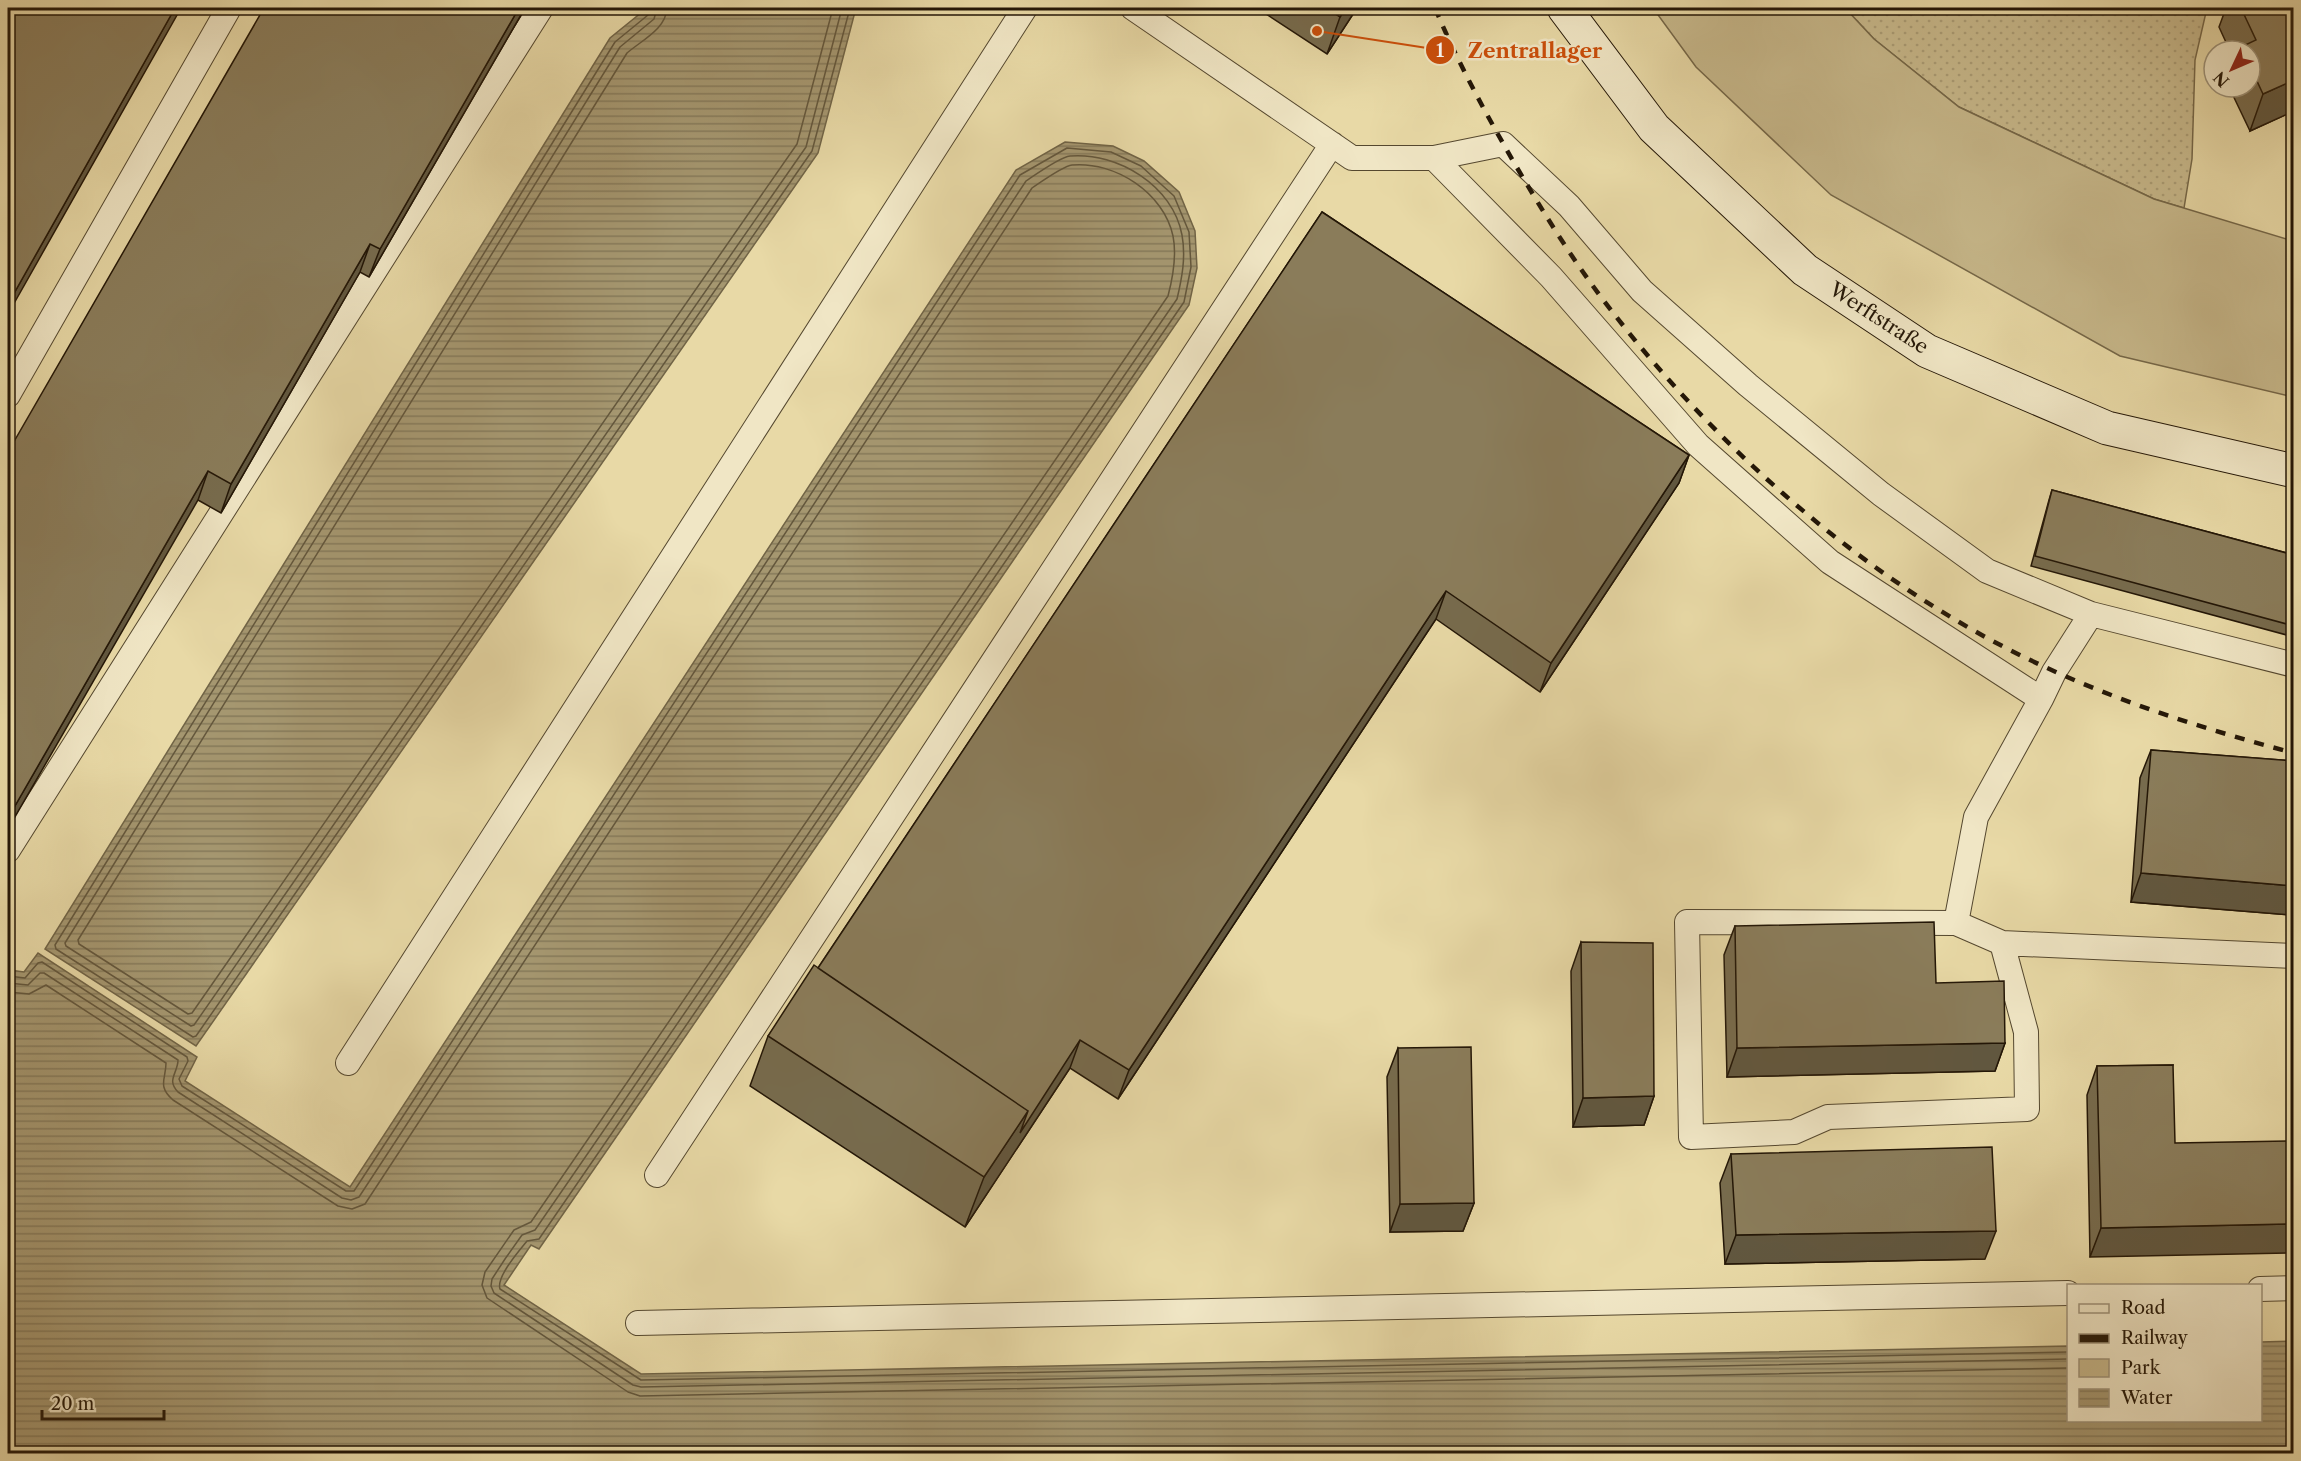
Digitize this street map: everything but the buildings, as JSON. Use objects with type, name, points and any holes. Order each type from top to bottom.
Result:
[{"type":"main road","name":"Werftstraße","points":[[1564,8],[1654,128],[1805,270],[1927,351],[2106,428],[2294,471]]},
{"type":"lane","points":[[8,394],[229,8]]},
{"type":"lane","points":[[8,850],[541,8]]},
{"type":"lane","points":[[348,1063],[1025,8]]},
{"type":"lane","points":[[1133,8],[1352,158],[1434,158],[1503,144],[1569,206],[1642,291],[1748,385],[1881,494],[1987,572],[2091,614],[2294,665]]},
{"type":"lane","points":[[657,1175],[1332,144]]},
{"type":"lane","points":[[1434,158],[1551,277],[1698,445],[1830,562],[2041,699]]},
{"type":"lane","points":[[1956,922],[1976,817],[2054,672],[2091,614]]},
{"type":"lane","points":[[2002,943],[2026,1032],[2027,1109],[1828,1117],[1794,1132],[1691,1137],[1687,922],[1956,922],[2002,943],[2294,956]]},
{"type":"lane","points":[[2262,1289],[2294,1288]]},
{"type":"lane","points":[[638,1323],[2067,1293]]},
{"type":"green space","points":[[1653,8],[1845,8],[1874,39],[1959,107],[2154,199],[2293,241],[2293,397],[2120,356],[1831,195],[1696,67]]},
{"type":"green space","points":[[1845,8],[2207,8],[2195,60],[2192,159],[2184,208],[2154,199],[1959,107],[1874,39]]},
{"type":"water","points":[[647,8],[856,8],[818,153],[196,1046],[45,949],[610,38]]},
{"type":"water","points":[[1065,142],[1113,146],[1144,161],[1179,192],[1195,231],[1197,268],[1189,305],[539,1249],[531,1245],[504,1285],[641,1374],[2067,1346],[2067,1422],[2262,1422],[2262,1342],[2293,1341],[2293,1453],[8,1453],[8,972],[10,970],[24,972],[38,953],[197,1057],[185,1081],[350,1187],[1016,170]]},
{"type":"railway","points":[[1435,8],[1494,127],[1538,203],[1585,275],[1650,358],[1692,405],[1783,494],[1883,573],[1935,608],[2025,658],[2138,705],[2215,731],[2294,753]]},
{"type":"place","name":"Zentrallager","points":[[1317,31]]}]
